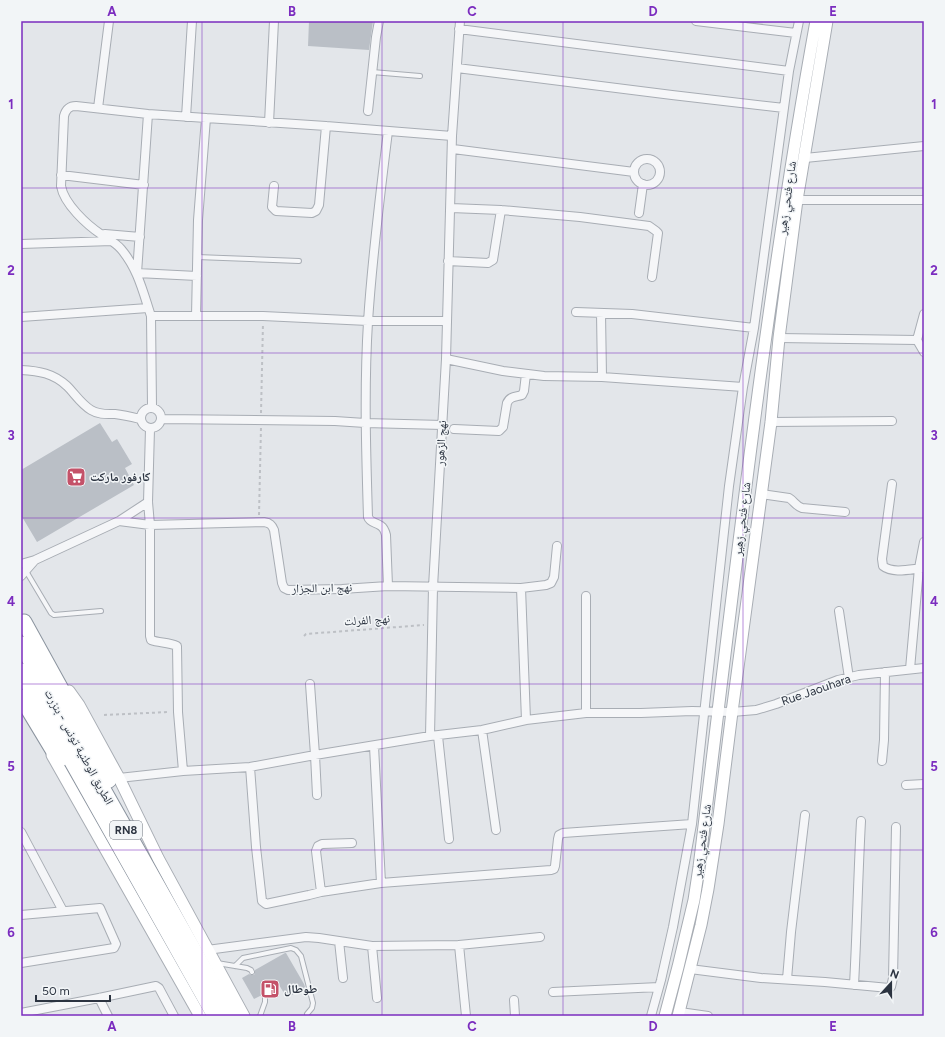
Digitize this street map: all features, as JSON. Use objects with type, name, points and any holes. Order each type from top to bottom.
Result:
[{"type":"highway","points":[[23,619],[123,806],[164,897]]},
{"type":"highway","name":"الطريق الوطنية تونس - بنزرت","points":[[21,644],[231,1016]]},
{"type":"highway","name":"الطريق الوطنية تونس - بنزرت","points":[[21,672],[215,1016]]},
{"type":"highway","points":[[21,699],[178,952]]},
{"type":"street","points":[[98,108],[109,21]]},
{"type":"street","points":[[186,116],[192,21]]},
{"type":"street","points":[[269,123],[274,21]]},
{"type":"street","points":[[368,111],[379,21]]},
{"type":"street","points":[[696,21],[733,23],[796,33]]},
{"type":"street","points":[[651,1016],[679,897],[692,824],[730,486],[743,387],[754,328],[789,71],[799,21]]},
{"type":"street","name":"شارع فتحي زهير","points":[[665,1016],[694,900],[758,394],[800,110],[816,21]]},
{"type":"street","name":"شارع فتحي زهير","points":[[679,1014],[701,925],[719,817],[771,422],[779,338],[797,200],[828,21]]},
{"type":"street","points":[[460,25],[789,71]]},
{"type":"street","name":"نهج الزهور","points":[[449,839],[434,736],[432,624],[446,359],[448,261],[453,149],[452,136],[460,25]]},
{"type":"street","points":[[457,68],[784,108]]},
{"type":"street","points":[[152,407],[150,312],[137,273],[122,250],[113,241],[101,234],[80,216],[62,192],[61,175],[64,116],[65,111],[68,108],[72,106],[148,114],[452,136]]},
{"type":"street","points":[[137,273],[148,114]]},
{"type":"street","points":[[196,316],[196,257],[206,118]]},
{"type":"street","points":[[274,186],[272,207],[276,211],[312,213],[316,211],[319,205],[326,126]]},
{"type":"street","points":[[388,131],[368,322],[365,423],[368,516],[371,522],[383,527],[386,535],[388,586]]},
{"type":"street","points":[[805,158],[924,146]]},
{"type":"street","points":[[453,149],[634,172]]},
{"type":"street","points":[[649,160],[657,164],[660,172],[658,180],[651,185],[642,184],[636,179],[634,172],[637,164],[641,161],[649,160]]},
{"type":"street","points":[[61,175],[144,185]]},
{"type":"street","points":[[639,213],[642,184]]},
{"type":"street","points":[[797,200],[924,200]]},
{"type":"street","points":[[451,208],[502,210],[580,217],[649,226],[658,234],[652,277]]},
{"type":"street","points":[[448,261],[488,263],[493,260],[502,210]]},
{"type":"street","points":[[101,234],[140,237]]},
{"type":"street","points":[[21,244],[113,241]]},
{"type":"street","points":[[137,273],[197,276]]},
{"type":"street","points":[[21,317],[150,312],[196,316],[263,316],[368,322],[446,321]]},
{"type":"street","points":[[576,312],[632,314],[754,328]]},
{"type":"street","points":[[601,313],[602,377]]},
{"type":"street","points":[[924,314],[917,340],[924,352]]},
{"type":"street","points":[[779,338],[917,340]]},
{"type":"street","points":[[446,359],[503,371],[544,376],[602,377],[743,387]]},
{"type":"street","points":[[21,370],[39,371],[54,377],[66,386],[84,405],[93,411],[103,414],[115,414],[140,418]]},
{"type":"street","points":[[454,429],[499,431],[503,427],[507,403],[511,397],[522,395],[524,391],[526,374]]},
{"type":"street","points":[[152,407],[159,411],[161,419],[158,426],[150,429],[143,425],[140,418],[144,410],[152,407]]},
{"type":"street","points":[[161,419],[328,421],[443,425]]},
{"type":"street","points":[[771,422],[892,421]]},
{"type":"street","points":[[150,429],[148,502],[150,525],[150,636],[151,640],[174,644],[177,646],[178,712],[183,771]]},
{"type":"street","points":[[892,484],[882,559],[883,566],[890,569],[906,570],[921,568]]},
{"type":"street","points":[[761,494],[789,498],[796,505],[802,508],[845,512]]},
{"type":"street","points":[[21,564],[35,560],[119,521],[148,502]]},
{"type":"street","points":[[119,521],[150,525]]},
{"type":"street","name":"نهج ابن الجزار","points":[[150,525],[269,523],[274,530],[282,583],[284,588],[288,590],[388,586],[521,588],[546,585],[551,583],[554,577],[557,546]]},
{"type":"street","points":[[910,669],[924,542]]},
{"type":"street","points":[[24,573],[35,560]]},
{"type":"street","points":[[521,588],[526,720]]},
{"type":"street","points":[[586,596],[586,713]]},
{"type":"street","points":[[839,611],[849,678]]},
{"type":"street","points":[[23,619],[79,705],[119,778],[158,858],[244,1016]]},
{"type":"street","name":"Rue Jaouhara","points":[[119,778],[183,771],[250,767],[434,736],[482,730],[526,720],[586,713],[732,712],[756,710],[766,708],[838,680],[859,675],[924,668]]},
{"type":"street","points":[[882,761],[884,740],[885,672]]},
{"type":"street","points":[[310,684],[318,795]]},
{"type":"street","points":[[21,699],[200,1016]]},
{"type":"street","points":[[482,730],[496,830]]},
{"type":"street","points":[[374,746],[381,883]]},
{"type":"street","points":[[250,767],[262,901],[266,904],[321,892],[381,883],[551,870],[554,869],[555,866],[558,839],[563,833],[692,824]]},
{"type":"street","points":[[906,785],[924,784]]},
{"type":"street","points":[[787,979],[805,815]]},
{"type":"street","points":[[854,985],[861,821]]},
{"type":"street","points":[[690,969],[760,978],[888,988],[891,987],[893,978],[896,827]]},
{"type":"street","points":[[21,832],[63,911]]},
{"type":"street","points":[[321,892],[316,851],[318,846],[322,844],[352,843]]},
{"type":"street","points":[[21,915],[100,908],[116,944],[114,948],[21,963]]},
{"type":"street","points":[[207,950],[306,937],[372,946],[459,945],[540,937]]},
{"type":"street","points":[[339,941],[343,978]]},
{"type":"street","points":[[459,945],[466,1016]]},
{"type":"street","points":[[372,946],[377,998]]},
{"type":"street","points":[[21,1013],[33,1014],[156,986],[159,988],[174,1016]]},
{"type":"street","points":[[553,992],[659,987]]},
{"type":"street","points":[[99,998],[108,1016]]},
{"type":"street","points":[[514,1000],[516,1016]]},
{"type":"street","points":[[679,1014],[708,1016]]},
{"type":"lane","points":[[372,72],[420,76]]},
{"type":"lane","points":[[196,257],[299,261]]},
{"type":"lane","points":[[24,573],[51,613],[54,615],[101,611]]},
{"type":"lane","points":[[235,966],[243,958],[291,948],[296,950],[301,956],[313,1003],[312,1008],[307,1014]]},
{"type":"lane","points":[[214,963],[246,968],[252,970],[252,972]]},
{"type":"lane","points":[[260,1016],[265,1002],[264,993]]},
{"type":"path","name":"نهج الفرلت","points":[[304,636],[306,634],[432,624]]},
{"type":"path","points":[[104,715],[178,712]]},
{"type":"building","points":[[309,21],[373,21],[369,50],[308,46]]},
{"type":"building","name":"كارفور ماركت","points":[[100,423],[112,442],[117,439],[132,464],[125,468],[134,485],[37,542],[21,515],[21,470]]},
{"type":"building","points":[[285,953],[305,987],[287,998],[279,985],[268,991],[263,990],[262,995],[254,999],[242,978],[249,974],[254,975],[255,970]]},
{"type":"place","name":"كارفور ماركت","points":[[76,477]]},
{"type":"place","name":"طوطال","points":[[270,989]]}]
